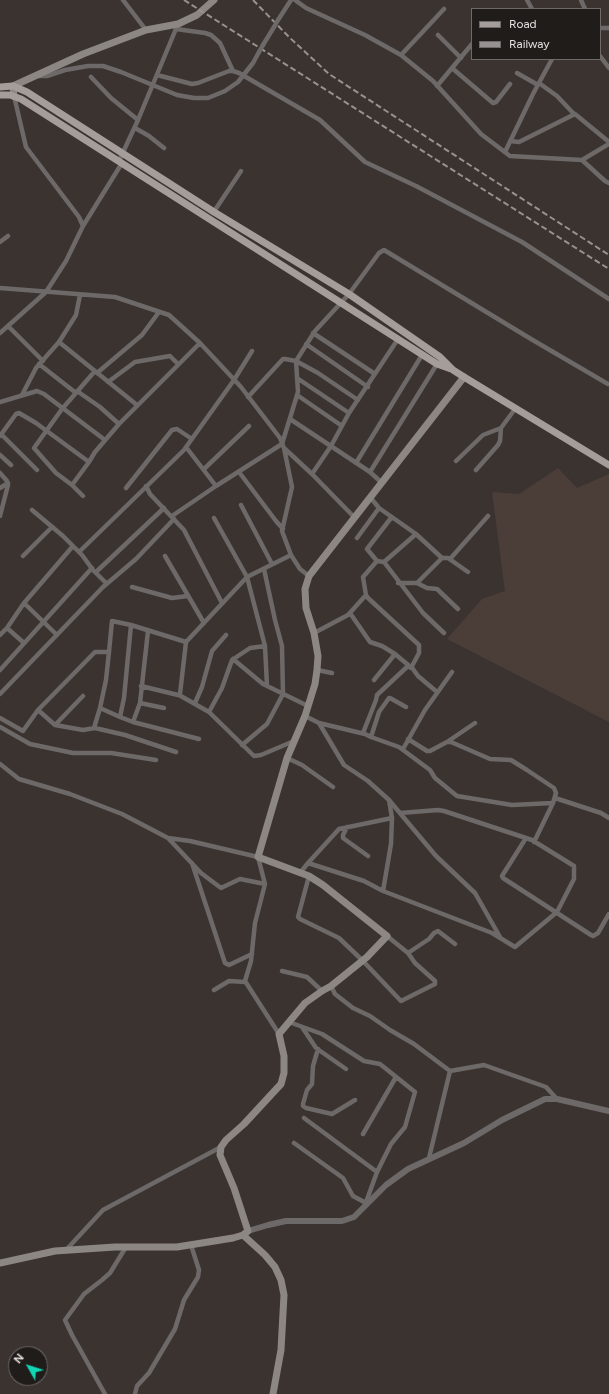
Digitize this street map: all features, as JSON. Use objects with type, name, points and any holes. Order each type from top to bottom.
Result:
[{"type":"main road","points":[[0,87],[13,86],[83,54],[146,30],[177,26],[197,15],[214,0]]},
{"type":"main road","points":[[13,86],[14,96]]},
{"type":"main road","points":[[13,86],[27,92],[214,212],[349,294],[440,356],[453,370]]},
{"type":"main road","points":[[0,94],[14,96],[398,338],[422,355],[437,364],[453,370],[609,465]]},
{"type":"main road","points":[[273,1394],[281,1350],[284,1295],[281,1280],[275,1267],[246,1233],[234,1188],[220,1155],[221,1147],[281,1084],[284,1073],[284,1056],[279,1034],[305,1003],[331,986],[362,960],[387,936],[323,885],[309,876],[258,857],[287,758],[305,716],[315,684],[318,656],[314,633],[306,608],[305,589],[309,576],[464,377]]},
{"type":"main road","points":[[0,1263],[21,1257],[66,1250],[126,1247],[177,1247],[233,1238],[246,1233]]},
{"type":"street","points":[[123,0],[146,30]]},
{"type":"street","points":[[35,76],[47,76],[65,70],[88,66],[103,66],[177,95],[194,98],[208,98],[225,91],[243,76],[278,20],[292,1],[365,35],[401,55],[437,86],[481,134],[505,152],[513,156],[582,160],[609,143],[574,114],[557,96],[517,73]]},
{"type":"street","points":[[401,55],[444,9]]},
{"type":"street","points":[[0,333],[46,292],[66,261],[83,226],[124,154],[177,26],[211,35],[220,43],[233,71]]},
{"type":"street","points":[[438,34],[460,58]]},
{"type":"street","points":[[437,86],[471,45]]},
{"type":"street","points":[[601,57],[609,68]]},
{"type":"street","points":[[505,152],[551,60]]},
{"type":"street","points":[[452,68],[493,103],[496,102],[510,84]]},
{"type":"street","points":[[157,75],[192,84],[229,71],[233,71],[320,120],[365,162],[416,186],[522,242],[609,299]]},
{"type":"street","points":[[91,77],[112,99],[138,120]]},
{"type":"street","points":[[14,96],[26,147],[79,217],[83,226]]},
{"type":"street","points":[[510,141],[520,142],[574,114]]},
{"type":"street","points":[[135,128],[149,136],[164,148]]},
{"type":"street","points":[[582,160],[604,181],[609,183]]},
{"type":"street","points":[[209,220],[241,171]]},
{"type":"street","points":[[0,242],[8,236]]},
{"type":"street","points":[[0,694],[106,583],[136,559],[173,517],[216,486],[283,446],[297,395],[296,361],[313,333],[349,294],[382,251],[386,250],[531,339],[608,384]]},
{"type":"street","points":[[0,288],[115,297],[169,315],[200,343],[241,386],[280,438],[292,487],[282,531],[291,555],[300,569],[309,576]]},
{"type":"street","points":[[22,395],[35,369],[58,342],[78,310],[80,295]]},
{"type":"street","points":[[82,496],[72,485],[56,473],[41,454],[34,449],[34,447],[76,392],[96,372],[142,335],[159,312]]},
{"type":"street","points":[[8,326],[41,362],[76,392],[100,406],[119,424]]},
{"type":"street","points":[[313,333],[375,374]]},
{"type":"street","points":[[312,474],[331,446],[349,413],[368,387],[398,338]]},
{"type":"street","points":[[58,342],[137,405]]},
{"type":"street","points":[[72,485],[104,440],[200,343]]},
{"type":"street","points":[[306,344],[368,387]]},
{"type":"street","points":[[79,552],[186,447],[234,380],[252,351]]},
{"type":"street","points":[[356,463],[422,355]]},
{"type":"street","points":[[108,382],[135,362],[170,356],[178,364]]},
{"type":"street","points":[[248,397],[283,360],[296,361],[318,373],[358,400]]},
{"type":"street","points":[[370,472],[437,364]]},
{"type":"street","points":[[297,378],[349,413]]},
{"type":"street","points":[[0,402],[37,391],[44,394],[104,440]]},
{"type":"street","points":[[297,395],[342,426]]},
{"type":"street","points":[[456,460],[483,435],[501,428],[515,409]]},
{"type":"street","points":[[37,470],[1,435],[18,413],[47,431],[89,462]]},
{"type":"street","points":[[290,419],[370,472],[382,483]]},
{"type":"street","points":[[204,469],[249,426]]},
{"type":"street","points":[[476,470],[500,443],[501,428]]},
{"type":"street","points":[[126,488],[172,430],[177,429],[192,439]]},
{"type":"street","points":[[283,446],[354,518]]},
{"type":"street","points":[[186,447],[216,486]]},
{"type":"street","points":[[0,455],[11,465]]},
{"type":"street","points":[[239,472],[276,522],[283,529]]},
{"type":"street","points":[[0,473],[8,483]]},
{"type":"street","points":[[0,488],[8,483]]},
{"type":"street","points":[[0,516],[8,483]]},
{"type":"street","points":[[146,486],[150,494],[184,530],[222,603]]},
{"type":"street","points":[[370,497],[379,508],[391,518],[416,534],[442,558],[450,559],[468,572]]},
{"type":"street","points":[[241,505],[272,564]]},
{"type":"street","points":[[96,572],[164,508]]},
{"type":"street","points":[[356,538],[379,508]]},
{"type":"street","points":[[32,510],[73,546],[106,583]]},
{"type":"street","points":[[450,559],[488,516]]},
{"type":"street","points":[[214,518],[247,576],[265,646],[267,686]]},
{"type":"street","points":[[391,518],[367,549],[377,561],[384,562],[398,583],[423,613],[444,633]]},
{"type":"street","points":[[23,556],[52,528]]},
{"type":"street","points":[[384,562],[416,534]]},
{"type":"street","points":[[0,635],[7,628],[24,603],[73,546]]},
{"type":"street","points":[[179,695],[186,642],[247,576],[291,555]]},
{"type":"street","points":[[164,556],[204,623]]},
{"type":"street","points":[[417,583],[442,558]]},
{"type":"street","points":[[362,733],[377,695],[411,668],[419,653],[419,645],[366,595],[364,577],[377,561]]},
{"type":"street","points":[[0,670],[92,568]]},
{"type":"street","points":[[242,745],[264,728],[284,694],[282,646],[264,569]]},
{"type":"street","points":[[398,583],[417,583],[427,588],[436,589],[458,609]]},
{"type":"street","points":[[132,587],[172,598],[188,596]]},
{"type":"street","points":[[314,633],[350,613],[366,595]]},
{"type":"street","points":[[24,603],[56,635]]},
{"type":"street","points":[[350,613],[370,642],[382,646],[395,654],[437,692]]},
{"type":"street","points":[[94,728],[100,708],[109,652],[112,621],[131,625],[186,642]]},
{"type":"street","points":[[120,717],[124,698],[131,625]]},
{"type":"street","points":[[7,628],[24,643]]},
{"type":"street","points":[[133,722],[140,703],[148,631]]},
{"type":"street","points":[[194,704],[202,687],[212,651],[226,635]]},
{"type":"street","points":[[209,712],[221,692],[230,663],[233,659],[248,649],[265,646]]},
{"type":"street","points":[[0,718],[23,730],[38,710],[95,652],[109,652]]},
{"type":"street","points":[[374,680],[395,654]]},
{"type":"street","points":[[233,659],[262,683],[308,706]]},
{"type":"street","points":[[317,670],[332,673]]},
{"type":"street","points":[[401,748],[437,692],[452,672]]},
{"type":"street","points":[[142,686],[179,695],[209,712],[251,754],[258,756],[294,741]]},
{"type":"street","points":[[55,725],[83,696]]},
{"type":"street","points":[[372,737],[379,712],[389,698],[406,706]]},
{"type":"street","points":[[140,703],[164,708]]},
{"type":"street","points":[[100,708],[133,722],[199,739]]},
{"type":"street","points":[[38,710],[55,725],[83,730],[94,728],[125,735],[176,752]]},
{"type":"street","points":[[305,716],[319,723],[362,733],[401,748],[430,770],[435,778],[454,794],[460,797],[512,805],[554,800],[601,813],[609,818]]},
{"type":"street","points":[[319,723],[344,765],[370,782],[389,800],[436,856],[475,893],[501,938]]},
{"type":"street","points":[[408,739],[429,751],[475,723]]},
{"type":"street","points":[[0,727],[30,744],[73,753],[111,753],[156,760]]},
{"type":"street","points":[[446,742],[451,742],[490,759],[511,760],[554,788],[556,793],[554,800],[534,842]]},
{"type":"street","points":[[287,758],[302,765],[333,787]]},
{"type":"street","points":[[1,766],[19,779],[70,794],[122,814],[168,838],[258,857],[265,884],[255,922],[252,954],[245,982],[279,1034]]},
{"type":"street","points":[[383,891],[391,847],[392,818],[389,800]]},
{"type":"street","points":[[308,863],[364,881],[383,891],[492,933],[515,947],[556,913],[574,879],[574,866],[526,838],[441,810],[400,813]]},
{"type":"street","points":[[300,873],[339,829],[347,826],[392,818]]},
{"type":"street","points":[[347,826],[343,838],[368,856]]},
{"type":"street","points":[[168,838],[201,873],[221,888],[240,880],[265,884]]},
{"type":"street","points":[[526,838],[502,877],[593,936],[598,933],[609,914]]},
{"type":"street","points":[[192,863],[225,962],[229,965],[252,954]]},
{"type":"street","points":[[309,876],[299,918],[337,937],[362,960],[401,1001],[436,983],[415,963],[408,953],[387,936]]},
{"type":"street","points":[[408,953],[438,931],[455,944]]},
{"type":"street","points":[[282,971],[307,977],[322,991]]},
{"type":"street","points":[[214,990],[231,981],[245,982]]},
{"type":"street","points":[[331,986],[334,994],[353,1008],[370,1016],[414,1044],[450,1071],[484,1065],[546,1087],[557,1099]]},
{"type":"street","points":[[289,1022],[322,1034],[362,1060],[380,1064],[414,1090],[415,1093],[405,1127],[391,1144],[377,1172],[365,1205]]},
{"type":"street","points":[[302,1027],[318,1050],[346,1069]]},
{"type":"street","points":[[318,1050],[313,1066],[312,1084],[307,1090],[303,1106],[332,1114],[355,1100]]},
{"type":"street","points":[[429,1158],[450,1071]]},
{"type":"street","points":[[363,1134],[396,1077]]},
{"type":"street","points":[[246,1233],[268,1225],[286,1222],[342,1221],[354,1216],[377,1193],[396,1177],[429,1158],[464,1143],[502,1120],[545,1099],[557,1099],[609,1111]]},
{"type":"street","points":[[304,1118],[377,1172]]},
{"type":"street","points":[[294,1143],[343,1178],[353,1196],[365,1205]]},
{"type":"street","points":[[66,1250],[103,1210],[221,1147]]},
{"type":"street","points":[[135,1394],[137,1386],[148,1376],[175,1329],[184,1300],[198,1277],[199,1270],[191,1245]]},
{"type":"street","points":[[105,1394],[65,1320],[84,1294],[110,1273],[126,1247]]},
{"type":"shaded area","points":[[558,468],[577,488],[609,474],[609,722],[447,639],[482,599],[505,591],[492,492],[519,494]]},
{"type":"railway","points":[[184,0],[609,269]]},
{"type":"railway","points":[[253,0],[289,37],[329,74],[609,255]]}]
